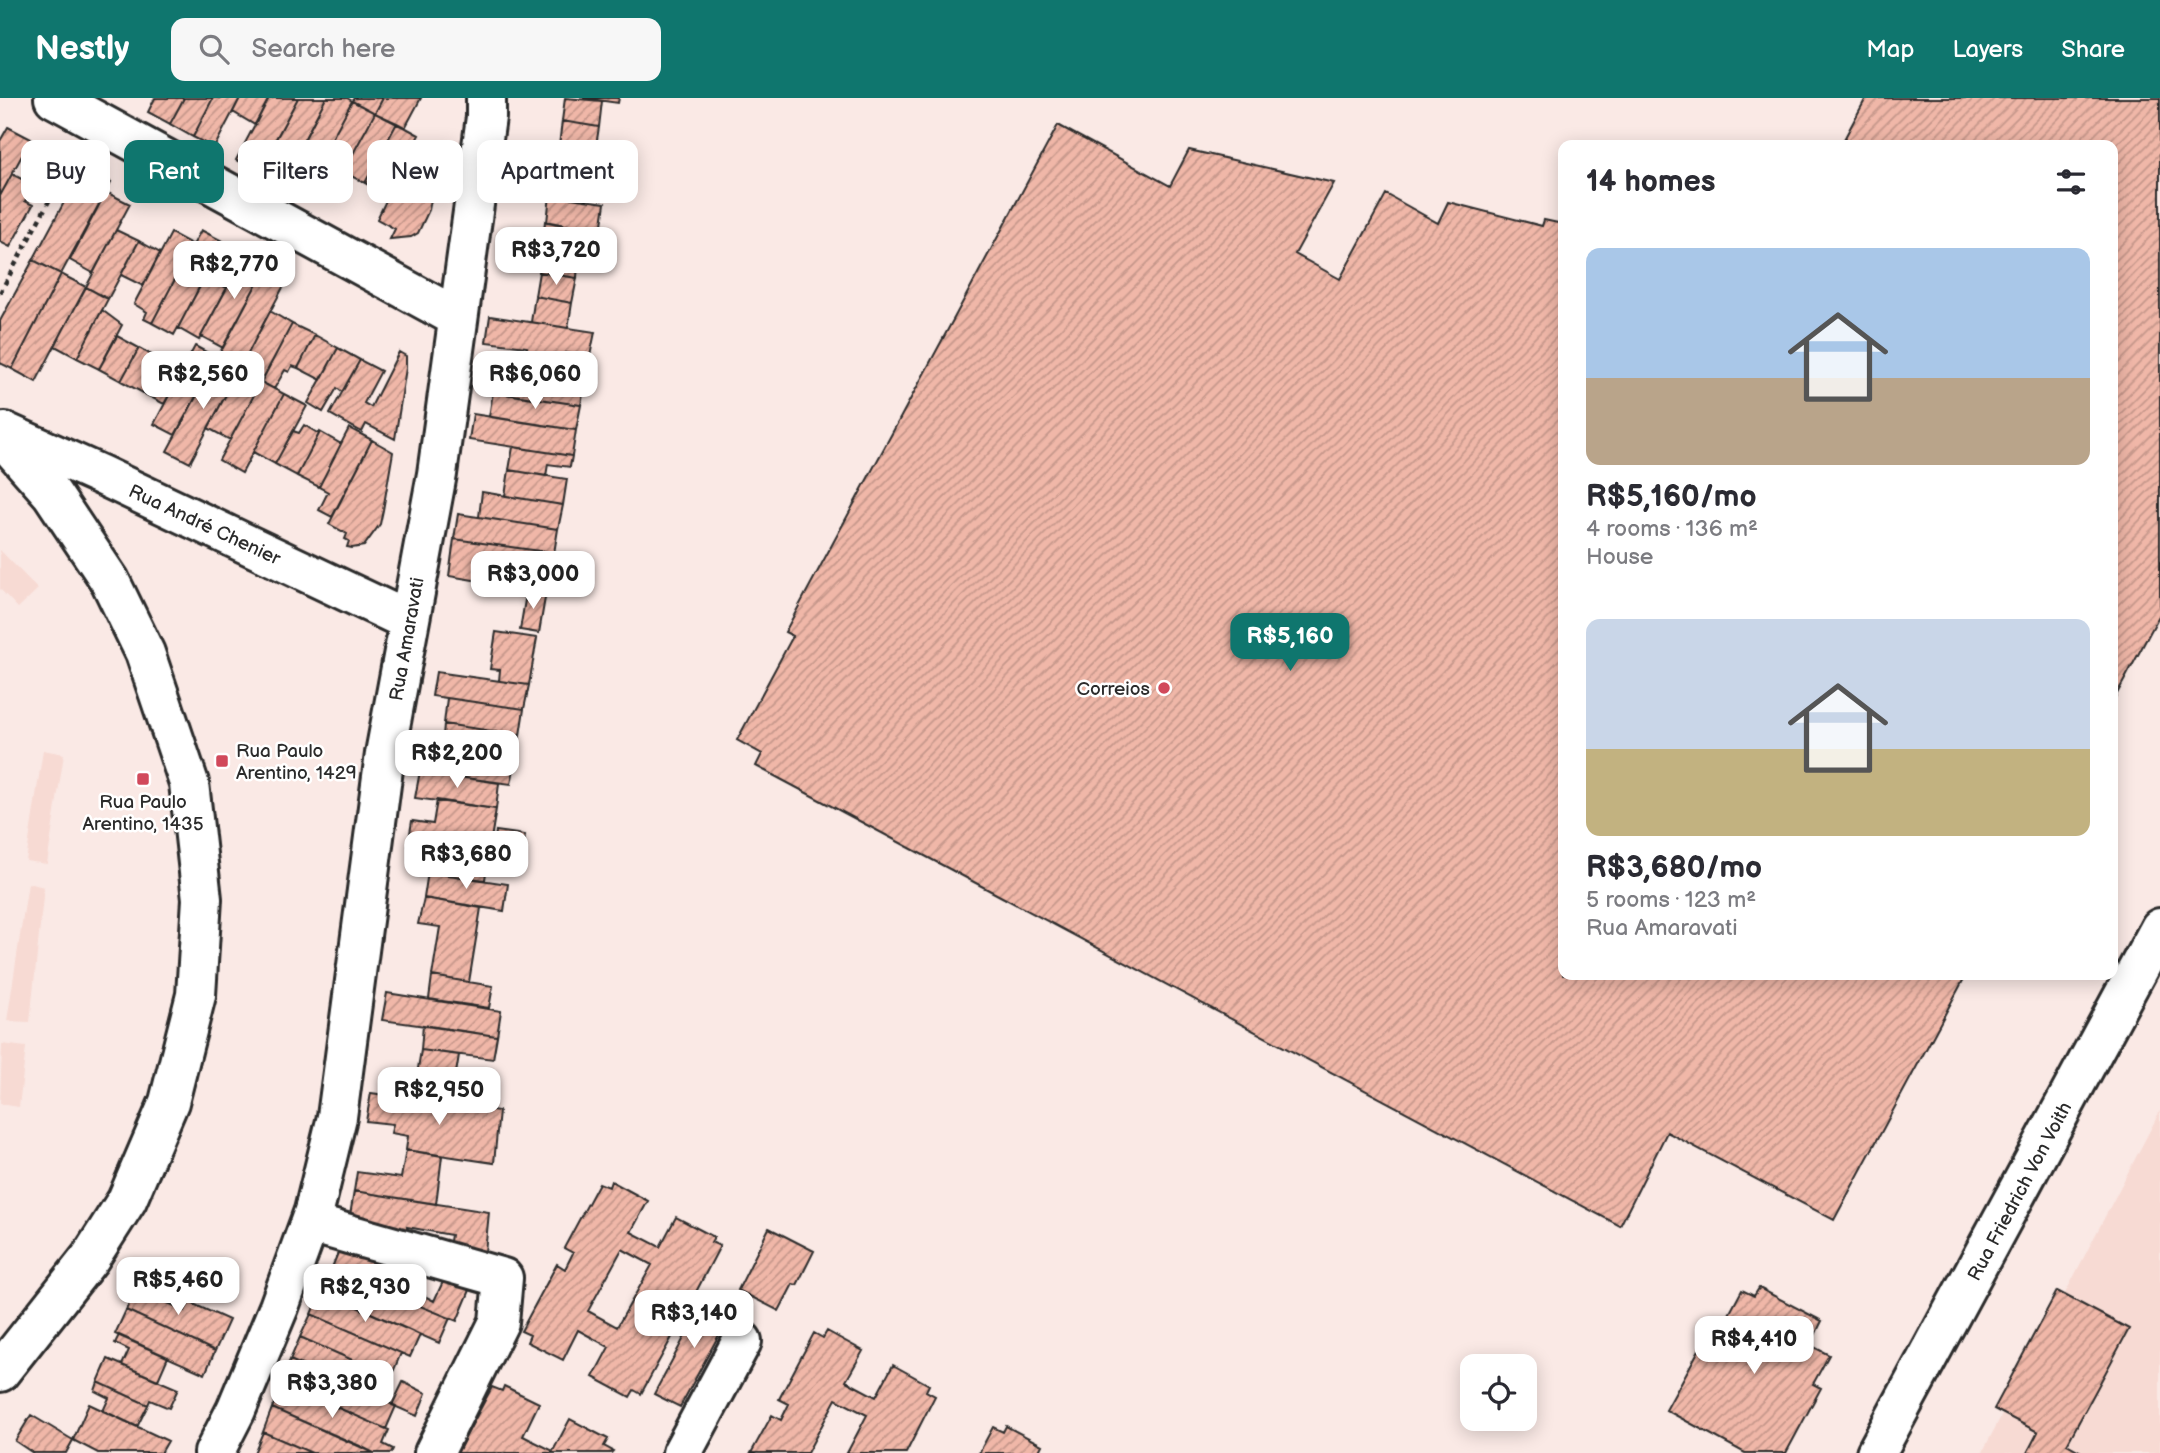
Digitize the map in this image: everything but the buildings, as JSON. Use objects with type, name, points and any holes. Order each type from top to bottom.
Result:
[{"type":"street","points":[[54,98],[458,318]]},
{"type":"street","name":"Rua Amaravati","points":[[214,1453],[269,1333],[310,1223],[337,1117],[385,754],[437,474],[486,117],[486,98]]},
{"type":"street","points":[[0,433],[52,494],[110,581],[145,653],[189,783],[202,899],[196,995],[169,1102],[127,1200],[90,1258],[0,1372]]},
{"type":"street","name":"Rua André Chenier","points":[[0,433],[126,486],[409,621]]},
{"type":"street","name":"Rua Friedrich Von Voith","points":[[1876,1453],[2160,928]]},
{"type":"street","points":[[310,1223],[503,1278],[499,1322],[434,1453]]},
{"type":"street","points":[[682,1453],[742,1341]]},
{"type":"path","points":[[0,293],[93,119]]},
{"type":"shaded area","points":[[0,550],[38,589],[18,608],[0,589]]},
{"type":"shaded area","points":[[43,750],[64,754],[47,864],[26,861]]},
{"type":"shaded area","points":[[28,883],[44,887],[30,1022],[7,1021]]},
{"type":"shaded area","points":[[2,1044],[26,1047],[19,1107],[0,1104]]},
{"type":"shaded area","points":[[2160,1111],[2160,1453],[1982,1453]]},
{"type":"place","name":"Correios","points":[[1164,688]]},
{"type":"place","name":"Rua Paulo Arentino, 1429","points":[[222,761]]},
{"type":"place","name":"Rua Paulo Arentino, 1435","points":[[143,779]]}]
